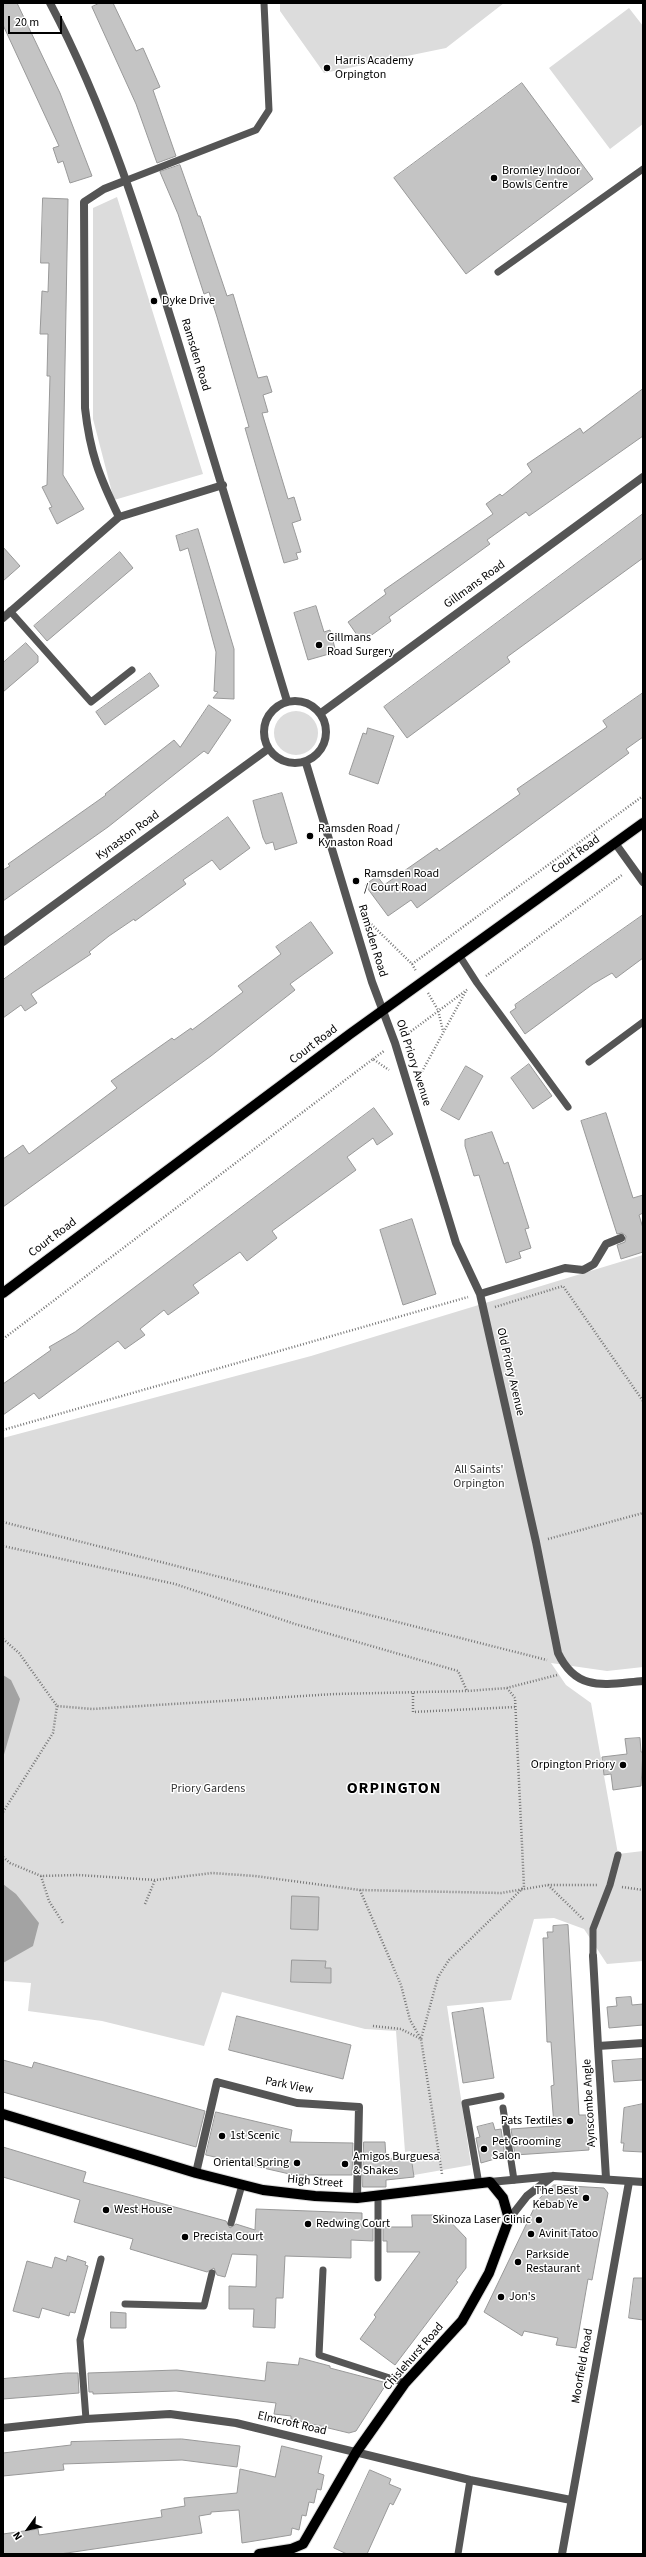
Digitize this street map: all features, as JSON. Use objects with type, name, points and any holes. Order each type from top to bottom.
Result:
[{"type":"main road","name":"Court Road","points":[[3,1293],[422,982],[643,823]]},
{"type":"main road","name":"High Street","points":[[3,2114],[196,2173],[242,2185],[315,2196],[357,2198],[378,2197],[490,2182]]},
{"type":"main road","points":[[490,2182],[503,2198],[509,2219]]},
{"type":"main road","name":"Chislehurst Road","points":[[292,2552],[303,2544],[312,2532],[357,2451],[405,2383],[462,2322],[489,2273],[509,2219]]},
{"type":"main road","points":[[259,2554],[292,2552]]},
{"type":"street","name":"Ramsden Road","points":[[50,3],[99,106],[127,180],[223,485],[287,701]]},
{"type":"street","points":[[119,517],[98,472],[89,441],[85,408],[84,202],[104,188],[127,180]]},
{"type":"street","name":"Gillmans Road","points":[[321,713],[643,476]]},
{"type":"street","points":[[3,618],[119,517],[223,485]]},
{"type":"street","points":[[287,701],[306,702],[321,713],[328,732],[322,751],[306,763],[284,762],[268,749],[263,730],[270,712],[287,701]]},
{"type":"street","name":"Kynaston Road","points":[[3,942],[268,749]]},
{"type":"street","name":"Ramsden Road","points":[[306,763],[372,982],[383,1011]]},
{"type":"street","points":[[615,843],[643,882]]},
{"type":"street","name":"Old Priory Avenue","points":[[383,1011],[411,1093],[456,1242],[480,1294],[536,1542],[558,1652],[563,1664]]},
{"type":"street","points":[[480,1294],[566,1268],[583,1270],[594,1264],[606,1244],[621,1238]]},
{"type":"street","points":[[563,1664],[582,1680],[596,1685],[643,1681]]},
{"type":"street","points":[[593,1956],[598,2046]]},
{"type":"street","name":"Aynscombe Angle","points":[[606,2178],[598,2046],[643,2043]]},
{"type":"street","name":"Park View","points":[[196,2173],[217,2082],[297,2103],[359,2107],[357,2198]]},
{"type":"street","name":"High Street","points":[[490,2182],[554,2176],[606,2178],[629,2182],[643,2182]]},
{"type":"street","name":"Chislehurst Road","points":[[509,2219],[527,2196],[554,2176]]},
{"type":"street","name":"Moorfield Road","points":[[562,2554],[629,2182]]},
{"type":"street","name":"Elmcroft Road","points":[[3,2428],[86,2419],[170,2414],[236,2423],[357,2451],[470,2480],[571,2500]]},
{"type":"lane","points":[[127,180],[256,130],[269,110],[264,3]]},
{"type":"lane","points":[[498,272],[643,169]]},
{"type":"lane","points":[[10,611],[90,702],[132,670]]},
{"type":"lane","points":[[459,955],[477,983],[568,1107]]},
{"type":"lane","points":[[589,1062],[643,1022]]},
{"type":"lane","points":[[593,1956],[593,1929],[610,1885],[618,1855]]},
{"type":"lane","points":[[479,2184],[465,2103],[501,2096]]},
{"type":"lane","points":[[503,2108],[514,2180]]},
{"type":"lane","points":[[231,2223],[242,2185]]},
{"type":"lane","points":[[378,2197],[378,2278]]},
{"type":"lane","points":[[86,2419],[80,2340],[101,2259]]},
{"type":"lane","points":[[323,2270],[319,2355],[405,2383]]},
{"type":"lane","points":[[125,2304],[204,2306],[212,2273]]},
{"type":"lane","points":[[458,2554],[470,2480]]},
{"type":"path","points":[[412,964],[643,796]]},
{"type":"path","points":[[3,1340],[438,1010],[633,868]]},
{"type":"path","points":[[362,915],[412,964],[438,1010],[443,1031]]},
{"type":"path","points":[[411,1093],[443,1031],[467,990]]},
{"type":"path","points":[[373,1059],[407,1083]]},
{"type":"path","points":[[484,1310],[563,1286],[643,1401]]},
{"type":"path","points":[[3,1430],[480,1294]]},
{"type":"path","points":[[536,1542],[643,1513]]},
{"type":"path","points":[[3,1522],[563,1664]]},
{"type":"path","points":[[3,1546],[175,1584],[295,1624],[458,1671],[467,1691]]},
{"type":"path","points":[[3,1639],[19,1653],[57,1706],[53,1733],[3,1812]]},
{"type":"path","points":[[57,1706],[92,1708],[334,1694],[467,1691],[507,1688],[539,1681],[570,1670]]},
{"type":"path","points":[[421,2039],[438,1977],[449,1960],[524,1887],[515,1707],[514,1698],[507,1688]]},
{"type":"path","points":[[413,1693],[413,1712],[515,1707]]},
{"type":"path","points":[[3,1857],[10,1862],[41,1876],[78,1875],[155,1880],[212,1873],[255,1876],[360,1890],[501,1893],[524,1887],[548,1885],[610,1885],[643,1890]]},
{"type":"path","points":[[41,1876],[49,1901],[63,1923]]},
{"type":"path","points":[[145,1904],[155,1880]]},
{"type":"path","points":[[548,1885],[593,1929]]},
{"type":"path","points":[[360,1890],[401,1985],[410,2020],[421,2039],[444,2188]]},
{"type":"path","points":[[373,2026],[401,2029],[421,2039]]},
{"type":"green space","points":[[280,3],[504,3],[446,48],[324,73],[280,11]]},
{"type":"green space","points":[[629,8],[643,26],[643,124],[610,149],[549,68]]},
{"type":"green space","points":[[117,197],[203,474],[114,500],[93,419],[93,208]]},
{"type":"green space","points":[[292,711],[300,711],[305,712],[312,717],[317,724],[317,742],[312,749],[305,754],[292,755],[284,752],[277,745],[274,737],[274,729],[277,721],[284,714]]},
{"type":"green space","name":"Priory Gardens","points":[[643,1255],[643,1667],[607,1671],[551,1663],[566,1685],[591,1703],[618,1854],[643,1851],[643,1961],[607,1964],[584,1929],[554,1918],[534,1919],[511,2000],[447,2006],[471,2165],[414,2175],[411,2151],[405,2152],[396,2031],[365,2029],[222,1992],[204,2046],[102,2021],[28,2011],[31,1983],[3,1981],[3,1438],[311,1356]]},
{"type":"shaded area","points":[[3,1675],[11,1680],[20,1699],[3,1758]]},
{"type":"shaded area","points":[[3,1884],[16,1894],[39,1923],[33,1946],[3,1963]]},
{"type":"building","points":[[3,3],[17,3],[60,93],[92,176],[70,183],[63,161],[58,163],[53,148],[59,146],[3,25]]},
{"type":"building","points":[[100,3],[113,3],[136,51],[143,48],[160,87],[153,90],[176,156],[157,163],[136,104],[92,7]]},
{"type":"building","name":"Bromley Indoor Bowls Centre","points":[[522,83],[593,179],[466,274],[394,178]]},
{"type":"building","points":[[180,165],[198,216],[200,216],[227,296],[233,294],[258,378],[267,376],[272,392],[263,395],[268,412],[262,413],[288,499],[294,497],[301,520],[292,523],[301,552],[296,553],[298,559],[284,563],[245,428],[249,427],[217,317],[209,292],[204,294],[178,214],[160,172]]},
{"type":"building","points":[[43,198],[68,199],[63,475],[84,509],[57,524],[49,508],[52,507],[42,487],[47,485],[50,376],[47,376],[48,334],[40,334],[42,291],[48,292],[49,263],[41,263]]},
{"type":"building","points":[[643,389],[643,436],[529,516],[526,512],[487,540],[490,544],[389,617],[391,621],[362,642],[348,622],[386,594],[384,590],[493,514],[486,504],[500,494],[502,496],[532,472],[527,464],[580,428],[583,433]]},
{"type":"building","points":[[643,514],[643,558],[507,657],[510,662],[407,738],[384,707]]},
{"type":"building","points":[[198,529],[234,649],[234,699],[213,698],[218,692],[214,691],[216,652],[188,548],[180,551],[176,536]]},
{"type":"building","points":[[3,547],[20,566],[3,581]]},
{"type":"building","points":[[120,552],[133,568],[47,641],[34,626]]},
{"type":"building","points":[[316,606],[324,632],[330,630],[336,652],[308,660],[294,613]]},
{"type":"building","points":[[26,643],[38,656],[38,662],[3,692],[3,663]]},
{"type":"building","points":[[150,673],[159,686],[105,725],[96,712]]},
{"type":"building","points":[[643,693],[643,737],[626,749],[629,753],[417,908],[411,900],[388,916],[365,885],[377,876],[384,885],[437,848],[439,851],[520,794],[517,789],[607,727],[603,721]]},
{"type":"building","points":[[209,705],[231,720],[208,754],[204,751],[108,827],[3,901],[3,870],[10,866],[8,864],[106,795],[105,794],[174,740],[180,747]]},
{"type":"building","points":[[368,728],[394,736],[378,784],[349,774],[363,733],[366,734]]},
{"type":"building","points":[[282,793],[297,843],[275,850],[273,842],[266,844],[263,838],[253,801]]},
{"type":"building","points":[[228,817],[250,848],[220,870],[212,860],[183,880],[186,884],[135,921],[134,919],[109,936],[89,952],[91,954],[31,994],[37,1003],[25,1011],[21,1005],[3,1018],[3,980]]},
{"type":"building","points":[[643,915],[643,958],[616,978],[612,973],[593,984],[525,1034],[510,1012],[516,1008],[515,1005]]},
{"type":"building","points":[[311,922],[333,953],[290,984],[295,990],[211,1056],[3,1207],[3,1159],[23,1145],[29,1154],[117,1088],[111,1081],[172,1038],[174,1040],[191,1028],[192,1030],[243,992],[238,986],[281,954],[276,947]]},
{"type":"building","points":[[529,1064],[552,1096],[533,1109],[511,1078]]},
{"type":"building","points":[[466,1066],[483,1076],[459,1120],[441,1110]]},
{"type":"building","points":[[374,1108],[393,1134],[377,1145],[373,1138],[347,1157],[356,1170],[272,1231],[277,1238],[247,1261],[240,1252],[193,1285],[199,1293],[168,1315],[164,1310],[140,1329],[145,1335],[125,1349],[118,1341],[39,1399],[34,1393],[3,1415],[3,1384],[51,1350],[49,1347],[75,1332]]},
{"type":"building","points":[[606,1113],[633,1198],[643,1195],[643,1213],[639,1215],[643,1228],[643,1252],[621,1259],[617,1245],[625,1242],[626,1236],[622,1233],[617,1234],[581,1121]]},
{"type":"building","points":[[492,1132],[504,1164],[508,1162],[529,1228],[525,1229],[531,1248],[519,1252],[521,1258],[506,1263],[479,1175],[474,1176],[465,1146],[465,1140]]},
{"type":"building","points":[[412,1219],[436,1294],[403,1305],[380,1230]]},
{"type":"building","name":"Orpington Priory","points":[[640,1738],[641,1752],[643,1752],[641,1786],[613,1790],[611,1774],[604,1775],[602,1757],[627,1754],[625,1739]]},
{"type":"building","points":[[292,1896],[319,1897],[318,1930],[291,1929]]},
{"type":"building","points":[[568,1925],[579,2115],[586,2115],[589,2150],[515,2155],[511,2129],[554,2126],[551,2086],[554,2085],[551,2042],[547,2042],[543,1938],[548,1938],[547,1932],[553,1932],[553,1926]]},
{"type":"building","points":[[292,1960],[326,1961],[325,1968],[331,1968],[331,1983],[291,1982]]},
{"type":"building","points":[[631,1997],[632,2005],[643,2004],[643,2025],[609,2028],[607,2007],[617,2006],[616,1998]]},
{"type":"building","points":[[483,2008],[494,2078],[463,2083],[452,2013]]},
{"type":"building","points":[[237,2016],[351,2045],[343,2079],[229,2050]]},
{"type":"building","points":[[643,2059],[643,2080],[614,2082],[612,2061]]},
{"type":"building","points":[[3,2060],[32,2068],[34,2062],[205,2111],[196,2147],[3,2092]]},
{"type":"building","points":[[643,2104],[643,2152],[623,2151],[624,2143],[621,2143],[624,2108]]},
{"type":"building","points":[[216,2112],[292,2130],[290,2142],[353,2143],[352,2175],[294,2175],[206,2155]]},
{"type":"building","points":[[493,2123],[495,2130],[501,2129],[505,2156],[481,2163],[476,2138],[480,2137],[477,2127]]},
{"type":"building","points":[[364,2142],[385,2142],[386,2159],[411,2156],[414,2177],[386,2180],[386,2187],[363,2187]]},
{"type":"building","points":[[3,2147],[86,2172],[83,2182],[226,2221],[230,2228],[236,2224],[255,2230],[256,2209],[362,2213],[362,2227],[373,2227],[373,2241],[351,2240],[351,2258],[285,2256],[283,2298],[276,2298],[275,2328],[253,2327],[254,2309],[229,2309],[229,2286],[256,2287],[257,2255],[232,2254],[225,2277],[217,2275],[214,2268],[207,2272],[130,2249],[133,2239],[74,2222],[80,2200],[3,2177]]},
{"type":"building","points":[[554,2185],[604,2188],[608,2193],[592,2280],[588,2279],[576,2348],[556,2345],[558,2338],[524,2331],[522,2336],[484,2312],[538,2200]]},
{"type":"building","points":[[412,2215],[444,2215],[466,2238],[466,2268],[456,2281],[458,2282],[395,2365],[360,2339],[376,2317],[374,2315],[420,2252],[387,2252],[387,2241],[383,2241],[383,2227],[412,2227]]},
{"type":"building","points":[[68,2256],[86,2262],[85,2265],[88,2266],[75,2313],[70,2312],[69,2316],[42,2308],[39,2318],[13,2311],[27,2261],[52,2268],[55,2257],[66,2261]]},
{"type":"building","points":[[634,2278],[643,2278],[643,2320],[629,2318]]},
{"type":"building","points":[[111,2312],[126,2313],[126,2328],[111,2328]]},
{"type":"building","points":[[300,2358],[330,2366],[330,2368],[387,2383],[356,2431],[349,2433],[291,2419],[291,2416],[274,2414],[276,2403],[176,2391],[93,2394],[93,2392],[89,2392],[88,2373],[177,2370],[265,2381],[267,2362],[298,2365]]},
{"type":"building","points":[[78,2373],[79,2393],[3,2399],[3,2379]]},
{"type":"building","points":[[182,2439],[240,2446],[237,2467],[182,2460],[63,2464],[64,2470],[3,2476],[3,2453],[71,2445],[71,2442]]},
{"type":"building","points":[[282,2446],[322,2456],[318,2473],[324,2475],[321,2490],[317,2489],[314,2503],[309,2502],[306,2516],[302,2515],[299,2530],[292,2528],[291,2535],[242,2543],[239,2510],[211,2512],[211,2514],[199,2516],[202,2533],[60,2554],[3,2554],[3,2534],[38,2529],[39,2535],[162,2517],[161,2510],[185,2506],[184,2498],[237,2493],[240,2469],[275,2477]]},
{"type":"building","points":[[370,2470],[391,2479],[389,2484],[401,2489],[393,2505],[390,2503],[367,2554],[347,2554],[334,2548]]},
{"type":"place","name":"Harris Academy Orpington","points":[[327,68]]},
{"type":"place","name":"Bromley Indoor Bowls Centre","points":[[494,178]]},
{"type":"place","name":"Dyke Drive","points":[[154,301]]},
{"type":"place","name":"Gillmans Road Surgery","points":[[319,645]]},
{"type":"place","name":"Ramsden Road / Kynaston Road","points":[[310,836]]},
{"type":"place","name":"Ramsden Road / Court Road","points":[[356,881]]},
{"type":"place","name":"Orpington Priory","points":[[623,1765]]},
{"type":"place","name":"Pats Textiles","points":[[570,2121]]},
{"type":"place","name":"1st Scenic","points":[[222,2136]]},
{"type":"place","name":"Pet Grooming Salon","points":[[484,2149]]},
{"type":"place","name":"Oriental Spring","points":[[297,2163]]},
{"type":"place","name":"Amigos Burguesa & Shakes","points":[[345,2164]]},
{"type":"place","name":"The Best Kebab Ye","points":[[586,2198]]},
{"type":"place","name":"West House","points":[[106,2210]]},
{"type":"place","name":"Skinoza Laser Clinic","points":[[539,2220]]},
{"type":"place","name":"Redwing Court","points":[[308,2224]]},
{"type":"place","name":"Avinit Tatoo","points":[[531,2234]]},
{"type":"place","name":"Precista Court","points":[[185,2237]]},
{"type":"place","name":"Parkside Restaurant","points":[[518,2262]]},
{"type":"place","name":"Jon's","points":[[501,2297]]},
{"type":"district","name":"ORPINGTON","points":[[394,1789]]},
{"type":"park label","name":"All Saints' Orpington","points":[[479,1477]]}]
